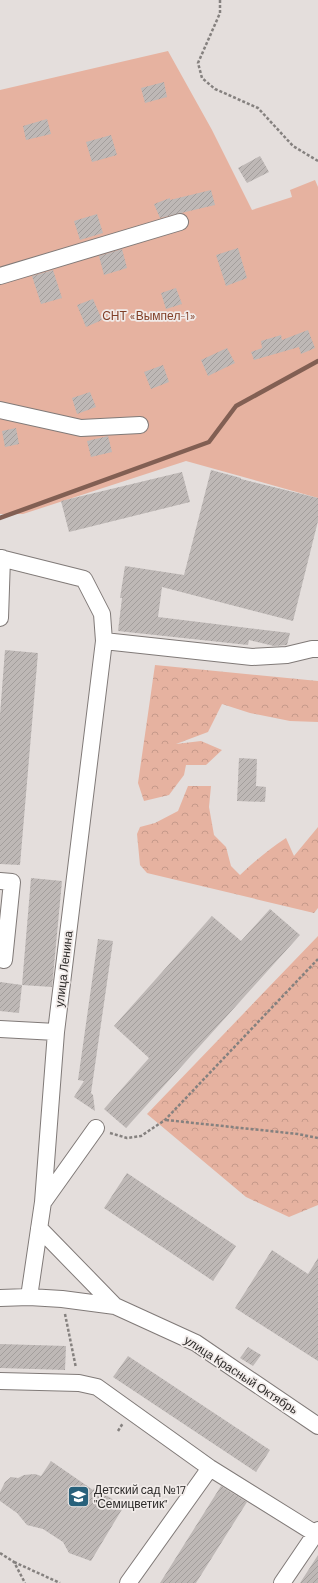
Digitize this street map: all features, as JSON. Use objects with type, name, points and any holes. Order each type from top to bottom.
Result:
[{"type":"street","points":[[0,276],[180,222]]},
{"type":"street","points":[[0,410],[82,428],[140,425]]},
{"type":"street","points":[[0,618],[1,558]]},
{"type":"street","name":"улица Ленина","points":[[1,558],[84,579],[102,614],[104,641],[56,1032],[43,1202],[29,1297]]},
{"type":"street","points":[[104,641],[252,657],[287,655],[312,648],[318,649]]},
{"type":"street","points":[[0,881],[12,882],[4,960],[0,959]]},
{"type":"street","points":[[0,1029],[56,1032]]},
{"type":"street","points":[[43,1202],[96,1128]]},
{"type":"street","points":[[39,1228],[115,1306]]},
{"type":"street","name":"улица Красный Октябрь","points":[[0,1298],[29,1297],[62,1299],[115,1306],[196,1343],[318,1426]]},
{"type":"street","points":[[0,1381],[78,1383],[98,1387],[210,1468],[317,1532],[282,1583]]},
{"type":"street","points":[[128,1583],[210,1468]]},
{"type":"path","points":[[220,0],[220,13],[198,63],[202,78],[214,89],[258,108],[293,146],[318,161]]},
{"type":"path","points":[[96,1128],[127,1138],[141,1136],[166,1120],[318,959]]},
{"type":"path","points":[[166,1120],[298,1134],[318,1138]]},
{"type":"path","points":[[62,1299],[78,1383]]},
{"type":"path","points":[[0,1553],[14,1562],[59,1583]]},
{"type":"path","points":[[14,1562],[25,1583]]},
{"type":"green space","name":"СНТ «Вымпел-1»","points":[[168,51],[212,130],[252,210],[292,197],[290,190],[315,180],[318,187],[318,498],[186,461],[23,514],[0,514],[0,90]]},
{"type":"green space","points":[[155,665],[318,681],[318,722],[290,721],[250,713],[222,704],[208,732],[176,744],[201,741],[222,750],[206,765],[186,765],[184,775],[169,795],[144,801],[138,783]]},
{"type":"green space","points":[[188,786],[211,786],[209,807],[214,835],[226,847],[231,866],[240,875],[262,855],[286,838],[294,856],[318,827],[318,908],[314,913],[147,873],[140,865],[137,834],[140,827],[155,823],[178,811]]},
{"type":"green space","points":[[318,936],[318,1205],[289,1217],[246,1197],[147,1114]]},
{"type":"building","points":[[164,82],[167,97],[145,103],[141,88]]},
{"type":"building","points":[[47,119],[51,134],[26,140],[23,126]]},
{"type":"building","points":[[111,135],[117,155],[92,162],[86,142]]},
{"type":"building","points":[[260,156],[269,172],[247,183],[238,168]]},
{"type":"building","points":[[211,190],[215,205],[160,218],[154,204],[170,198],[170,200]]},
{"type":"building","points":[[97,214],[103,233],[80,240],[74,221]]},
{"type":"building","points":[[238,248],[247,278],[226,286],[216,255]]},
{"type":"building","points":[[122,249],[127,268],[104,275],[99,256]]},
{"type":"building","points":[[53,270],[62,298],[41,304],[32,276]]},
{"type":"building","points":[[176,288],[182,304],[166,309],[161,293]]},
{"type":"building","points":[[93,299],[102,320],[86,327],[77,305]]},
{"type":"building","points":[[308,330],[315,348],[301,354],[299,347],[254,360],[251,352],[262,348],[261,341],[281,335],[282,340]]},
{"type":"building","points":[[227,348],[235,363],[208,376],[201,360]]},
{"type":"building","points":[[163,365],[169,382],[151,389],[144,372]]},
{"type":"building","points":[[90,392],[96,407],[77,414],[72,398]]},
{"type":"building","points":[[16,428],[19,444],[5,447],[2,431]]},
{"type":"building","points":[[108,436],[112,452],[91,457],[87,441]]},
{"type":"building","points":[[211,470],[318,498],[318,521],[293,621],[162,587],[158,617],[290,633],[287,645],[274,646],[249,640],[248,645],[118,631],[122,598],[120,598],[125,566],[184,575]]},
{"type":"building","points":[[182,472],[190,502],[69,532],[61,501]]},
{"type":"building","points":[[5,650],[38,653],[20,865],[0,864],[0,715]]},
{"type":"building","points":[[239,758],[257,759],[256,786],[266,787],[265,802],[237,801]]},
{"type":"building","points":[[31,878],[62,881],[52,987],[22,985]]},
{"type":"building","points":[[270,909],[300,935],[126,1128],[104,1109],[149,1058],[114,1026],[212,916],[241,941]]},
{"type":"building","points":[[98,939],[113,941],[91,1093],[93,1095],[95,1111],[74,1097],[84,1081],[78,1080]]},
{"type":"building","points":[[0,982],[22,985],[19,1013],[0,1011]]},
{"type":"building","points":[[127,1173],[236,1246],[213,1281],[104,1208]]},
{"type":"building","points":[[272,1250],[308,1274],[318,1258],[318,1361],[235,1308]]},
{"type":"building","points":[[0,1344],[66,1346],[65,1370],[0,1368]]},
{"type":"building","points":[[248,1347],[261,1355],[253,1366],[240,1358]]},
{"type":"building","points":[[128,1356],[270,1450],[256,1472],[113,1377]]},
{"type":"building","points":[[51,1461],[93,1490],[94,1488],[124,1506],[91,1561],[69,1553],[63,1542],[43,1529],[27,1525],[17,1513],[0,1501],[0,1492],[5,1482],[11,1477],[18,1478],[24,1475],[35,1474],[41,1476]]},
{"type":"building","points":[[221,1486],[247,1502],[196,1583],[160,1583]]},
{"type":"building","points":[[318,1555],[318,1583],[300,1583]]},
{"type":"waterway","points":[[0,518],[209,442],[236,406],[318,361]]},
{"type":"place","name":"Детский сад №17 \"Семицветик\"","points":[[78,1497]]}]
